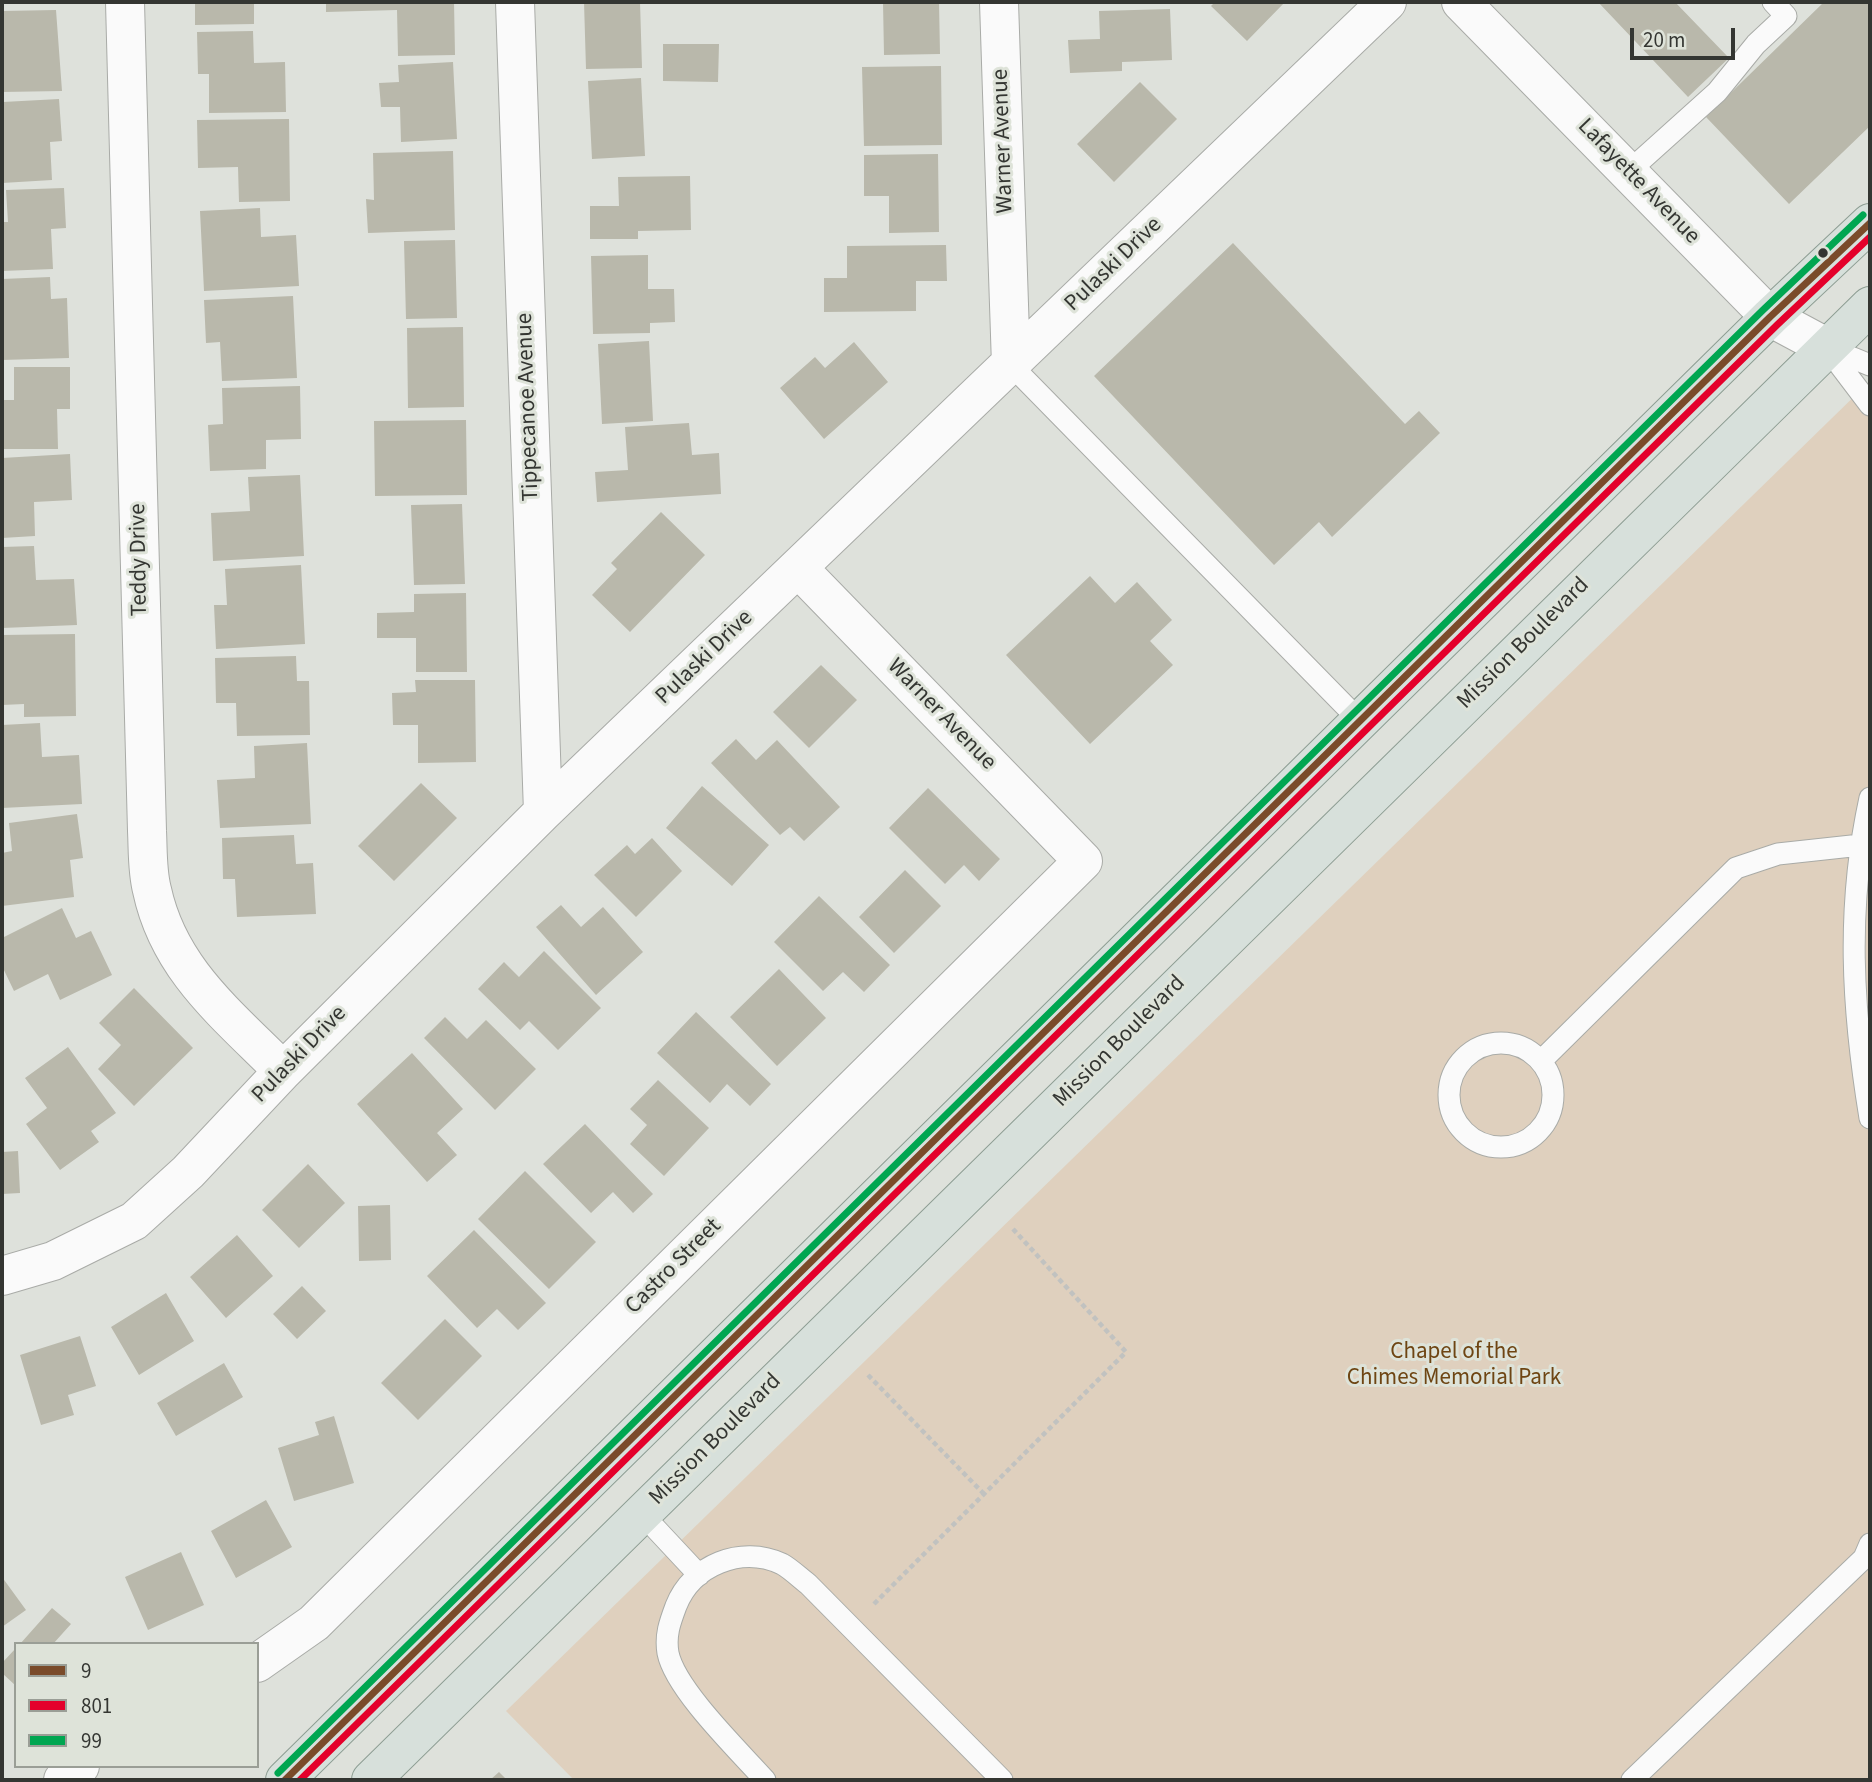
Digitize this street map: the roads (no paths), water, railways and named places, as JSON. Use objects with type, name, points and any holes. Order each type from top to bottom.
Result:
[{"type":"main road","points":[[285,1780],[1770,317],[1870,223]]},
{"type":"main road","name":"Mission Boulevard","points":[[371,1780],[1870,306]]},
{"type":"street","name":"Teddy Drive","points":[[125,2],[146,831],[152,890],[172,947],[188,975],[283,1071]]},
{"type":"street","name":"Tippecanoe Avenue","points":[[515,2],[543,812]]},
{"type":"street","name":"Warner Avenue","points":[[999,2],[1011,365]]},
{"type":"street","name":"Pulaski Drive","points":[[2,1276],[53,1261],[134,1221],[188,1172],[283,1071],[543,812],[1387,2]]},
{"type":"street","name":"Lafayette Avenue","points":[[1461,2],[1770,317],[1826,347]]},
{"type":"street","name":"Warner Avenue","points":[[799,569],[1083,861]]},
{"type":"street","name":"Castro Street","points":[[259,1661],[314,1623],[1083,861]]},
{"type":"street","points":[[63,1780],[78,1768]]},
{"type":"lane","points":[[1628,172],[1717,92],[1756,44],[1786,16],[1773,2]]},
{"type":"lane","points":[[1826,347],[1870,365]]},
{"type":"lane","points":[[1826,347],[1870,405]]},
{"type":"lane","points":[[1011,365],[1360,722]]},
{"type":"lane","points":[[1870,798],[1852,938],[1857,1035],[1870,1118]]},
{"type":"lane","points":[[1541,1060],[1737,868],[1778,854],[1865,844]]},
{"type":"lane","points":[[1505,1042],[1524,1048],[1541,1060],[1551,1078],[1554,1099],[1548,1119],[1535,1135],[1518,1145],[1497,1148],[1477,1142],[1461,1130],[1451,1112],[1448,1091],[1454,1072],[1466,1055],[1484,1045],[1505,1042]]},
{"type":"lane","points":[[642,1514],[699,1574]]},
{"type":"lane","points":[[1632,1780],[1868,1553]]},
{"type":"lane","points":[[765,1780],[681,1684],[668,1655],[667,1631],[683,1588],[699,1574],[727,1559],[759,1558],[783,1565],[808,1584],[1002,1780]]},
{"type":"park label","name":"Chapel of the Chimes Memorial Park","points":[[1454,1366]]}]
